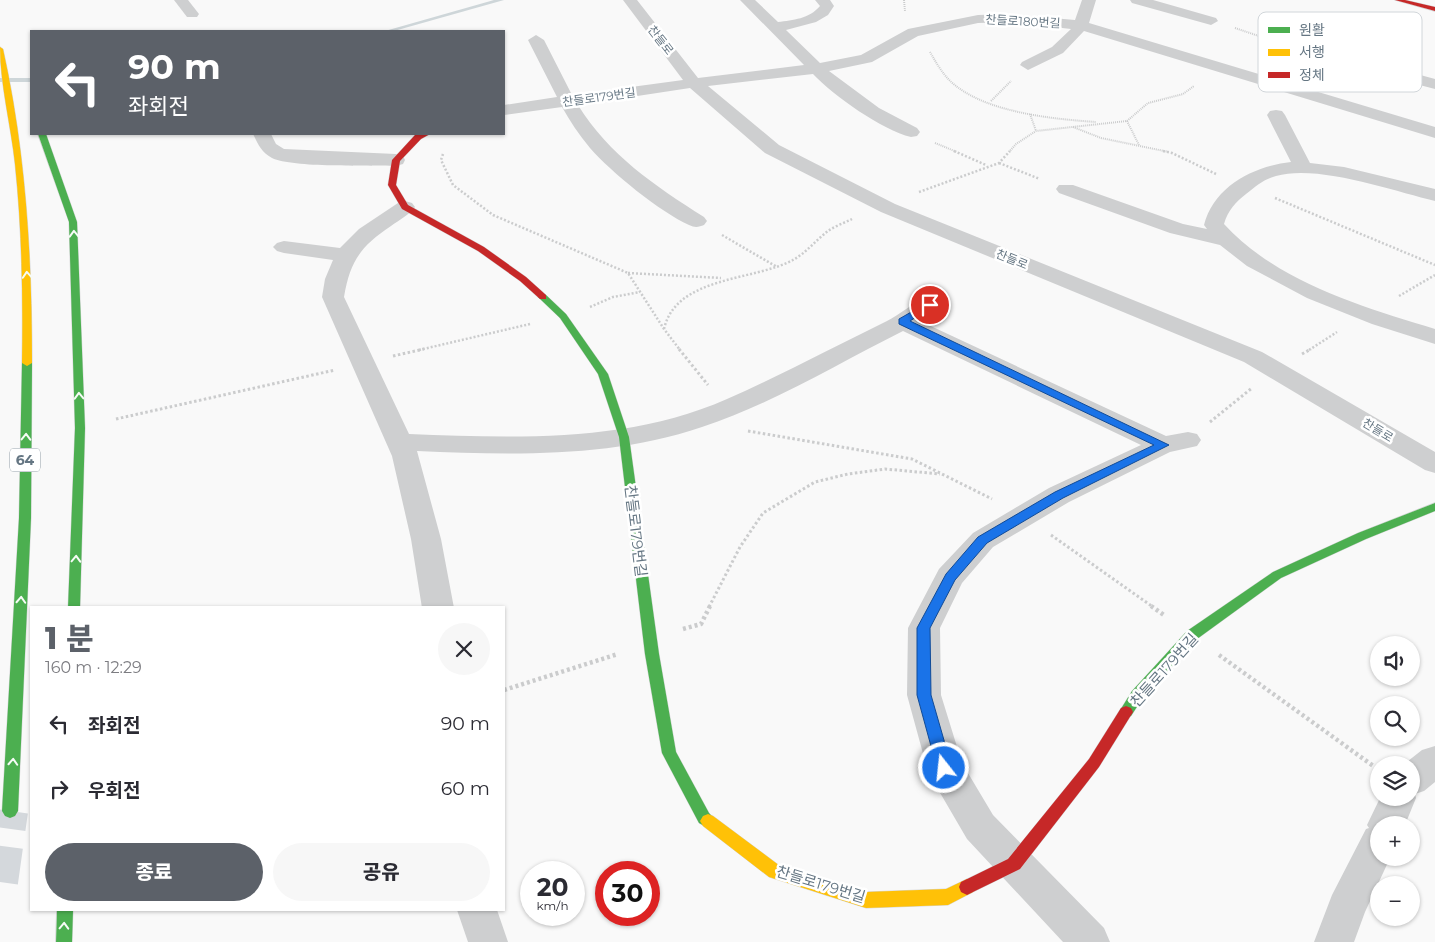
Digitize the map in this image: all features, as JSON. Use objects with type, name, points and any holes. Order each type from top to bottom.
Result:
[{"type":"main road","points":[[1398,0],[1435,9]]},
{"type":"main road","points":[[3,57],[21,92]]},
{"type":"main road","name":"64","points":[[3,57],[13,110],[28,282],[25,518],[10,810]]},
{"type":"main road","points":[[42,135],[73,222],[80,428],[74,606]]},
{"type":"main road","points":[[405,207],[392,185],[396,160],[418,137],[423,135]]},
{"type":"main road","name":"찬들로179번길","points":[[405,207],[481,249],[523,279],[563,316],[603,374],[624,437],[652,654],[669,753],[704,818],[775,872],[866,900],[948,897],[1014,864],[1094,763],[1137,696],[1192,635],[1277,575],[1362,536],[1435,507]]},
{"type":"main road","points":[[64,942],[65,911]]},
{"type":"street","points":[[180,0],[192,14]]},
{"type":"street","name":"찬들로","points":[[630,0],[694,83],[772,149],[888,208],[1254,357],[1435,464]]},
{"type":"street","points":[[747,0],[830,82],[873,112],[911,132]]},
{"type":"street","points":[[775,27],[800,23],[815,17],[824,11],[826,6],[822,0]]},
{"type":"street","points":[[1028,65],[1050,57],[1080,25],[1089,0]]},
{"type":"street","points":[[1136,0],[1211,21]]},
{"type":"street","name":"찬들로180번길","points":[[694,83],[816,69],[866,59],[913,32],[942,25],[1009,18],[1080,25],[1258,79]]},
{"type":"street","points":[[536,40],[568,102],[587,132],[606,154],[631,176],[697,221]]},
{"type":"street","points":[[1422,80],[1435,84]]},
{"type":"street","name":"찬들로179번길","points":[[505,110],[694,83]]},
{"type":"street","name":"찬들로180번길","points":[[1300,92],[1435,133]]},
{"type":"street","points":[[1276,116],[1302,166]]},
{"type":"street","points":[[262,135],[268,147],[279,154],[298,157],[396,160]]},
{"type":"street","points":[[1435,195],[1332,171],[1302,166],[1282,168],[1256,176],[1234,193],[1216,213],[1214,225],[1223,239],[1242,253],[1311,290],[1350,308],[1435,337]]},
{"type":"street","points":[[1066,189],[1177,229],[1223,239]]},
{"type":"street","points":[[405,207],[362,238],[345,255],[336,275],[333,297],[406,456],[438,606]]},
{"type":"street","points":[[284,247],[345,255]]},
{"type":"street","points":[[400,442],[467,445],[547,445],[624,437],[677,426],[743,402],[902,322],[930,305]]},
{"type":"street","points":[[902,322],[1176,442]]},
{"type":"street","points":[[1090,942],[980,827],[944,768],[924,695],[924,628],[950,577],[983,540],[1059,495],[1176,442]]},
{"type":"street","points":[[1420,773],[1435,761]]},
{"type":"street","points":[[1334,942],[1346,908],[1370,860]]},
{"type":"street","points":[[477,911],[488,942]]},
{"type":"path","points":[[1211,21],[1258,36]]},
{"type":"path","points":[[930,52],[944,74],[955,85],[970,95],[1030,113],[1078,121],[1110,123]]},
{"type":"path","points":[[1252,54],[1258,53]]},
{"type":"path","points":[[915,194],[999,163],[1016,144],[1036,131],[1127,121],[1148,103],[1183,94],[1196,84]]},
{"type":"path","points":[[1030,113],[1036,131]]},
{"type":"path","points":[[1127,121],[1139,146]]},
{"type":"path","points":[[1070,126],[1101,138],[1172,153],[1222,177]]},
{"type":"path","points":[[911,132],[987,166]]},
{"type":"path","points":[[999,163],[1066,189]]},
{"type":"path","points":[[1267,194],[1435,265]]},
{"type":"path","points":[[664,329],[666,320],[678,304],[695,290],[724,278],[778,267],[793,260],[829,230],[854,218]]},
{"type":"path","points":[[697,221],[778,267]]},
{"type":"path","points":[[628,273],[724,278]]},
{"type":"path","points":[[1392,300],[1435,275]]},
{"type":"path","points":[[583,310],[613,297],[640,292]]},
{"type":"path","points":[[385,358],[531,324]]},
{"type":"path","points":[[1300,356],[1339,331]]},
{"type":"path","points":[[116,420],[344,368]]},
{"type":"path","points":[[1176,442],[1255,386]]},
{"type":"path","points":[[680,630],[701,624],[740,547],[763,513],[815,482],[848,474],[885,469],[942,475]]},
{"type":"path","points":[[505,690],[624,652]]},
{"type":"path","points":[[1215,652],[1370,764]]},
{"type":"waterway","points":[[392,30],[501,0]]},
{"type":"waterway","points":[[0,80],[30,80]]},
{"type":"tunnel","points":[[0,882],[10,811]]},
{"type":"traffic: fast","points":[[42,135],[73,222],[80,428],[74,606]]},
{"type":"traffic: fast","points":[[543,297],[563,316],[603,374],[624,437],[652,654],[669,753],[704,818],[708,821]]},
{"type":"traffic: fast","points":[[10,811],[25,518],[27,363]]},
{"type":"traffic: fast","points":[[1126,712],[1137,695],[1192,635],[1277,575],[1362,536],[1435,507]]},
{"type":"traffic: fast","points":[[64,942],[65,911]]},
{"type":"traffic: slow","points":[[0,49],[14,126],[23,205],[27,284],[27,363]]},
{"type":"traffic: slow","points":[[708,821],[775,872],[866,900],[948,897],[967,887]]},
{"type":"traffic: jam","points":[[1398,0],[1435,9]]},
{"type":"traffic: jam","points":[[423,135],[418,137],[396,160],[392,185],[405,207],[481,249],[523,279],[543,297]]},
{"type":"traffic: jam","points":[[967,887],[1014,864],[1094,763],[1126,712]]},
{"type":"route","points":[[930,305],[902,322],[1163,445],[1059,495],[983,540],[950,577],[924,628],[924,695],[944,768]]}]
